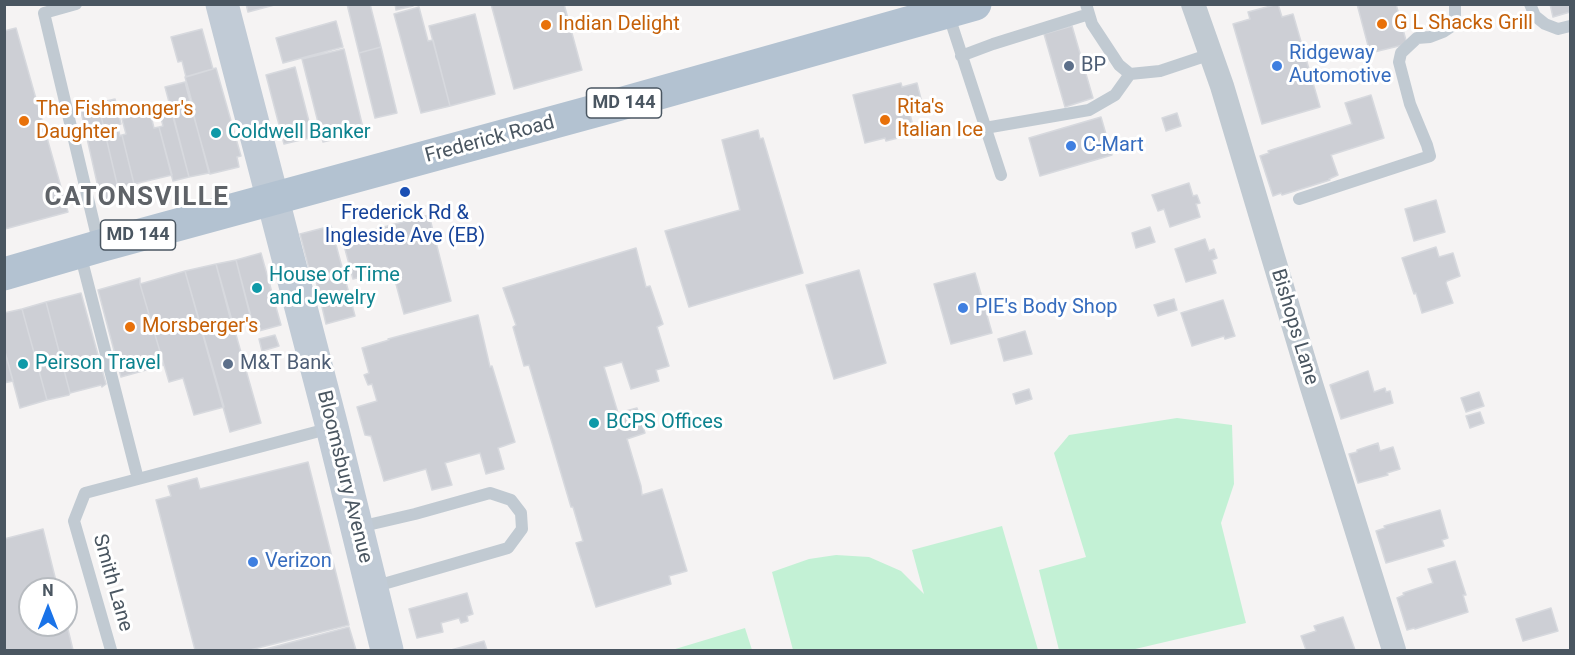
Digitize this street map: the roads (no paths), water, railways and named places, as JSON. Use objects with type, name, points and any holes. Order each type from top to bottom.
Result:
[{"type":"main road","name":"Bloomsbury Avenue","points":[[222,4],[332,427],[387,651]]},
{"type":"main road","name":"Frederick Road","points":[[4,274],[961,8]]},
{"type":"street","name":"Bishops Lane","points":[[1193,4],[1222,86],[1394,651]]},
{"type":"lane","points":[[76,4],[44,13],[138,479],[332,427]]},
{"type":"lane","points":[[1299,199],[1430,156],[1410,105],[1399,62],[1401,53],[1417,38],[1430,37],[1455,24],[1455,4]]},
{"type":"lane","points":[[1530,4],[1535,16],[1545,24],[1558,29],[1570,26]]},
{"type":"lane","points":[[961,8],[961,56],[1001,175]]},
{"type":"lane","points":[[961,56],[1087,9],[1092,24],[1119,65],[1130,74],[1160,71],[1211,54]]},
{"type":"lane","points":[[985,128],[1089,110],[1115,95],[1130,74]]},
{"type":"lane","name":"Smith Lane","points":[[111,651],[74,521],[85,494],[138,479]]},
{"type":"lane","points":[[356,527],[490,494],[511,500],[521,513],[522,529],[508,548],[372,588]]},
{"type":"place","name":"G L Shacks Grill","points":[[1382,24]]},
{"type":"place","name":"Indian Delight","points":[[546,25]]},
{"type":"place","name":"BP","points":[[1069,66]]},
{"type":"place","name":"Ridgeway Automotive","points":[[1277,66]]},
{"type":"place","name":"Rita's Italian Ice","points":[[885,120]]},
{"type":"place","name":"The Fishmonger's Daughter","points":[[24,121]]},
{"type":"place","name":"Coldwell Banker","points":[[216,133]]},
{"type":"place","name":"C-Mart","points":[[1071,146]]},
{"type":"place","name":"Frederick Rd & Ingleside Ave (EB)","points":[[405,192]]},
{"type":"place","name":"House of Time and Jewelry","points":[[257,288]]},
{"type":"place","name":"PIE's Body Shop","points":[[963,308]]},
{"type":"place","name":"Morsberger's","points":[[130,327]]},
{"type":"place","name":"Peirson Travel","points":[[23,364]]},
{"type":"place","name":"M&T Bank","points":[[228,364]]},
{"type":"place","name":"BCPS Offices","points":[[594,423]]},
{"type":"place","name":"Verizon","points":[[253,562]]},
{"type":"district","name":"CATONSVILLE","points":[[137,198]]}]
